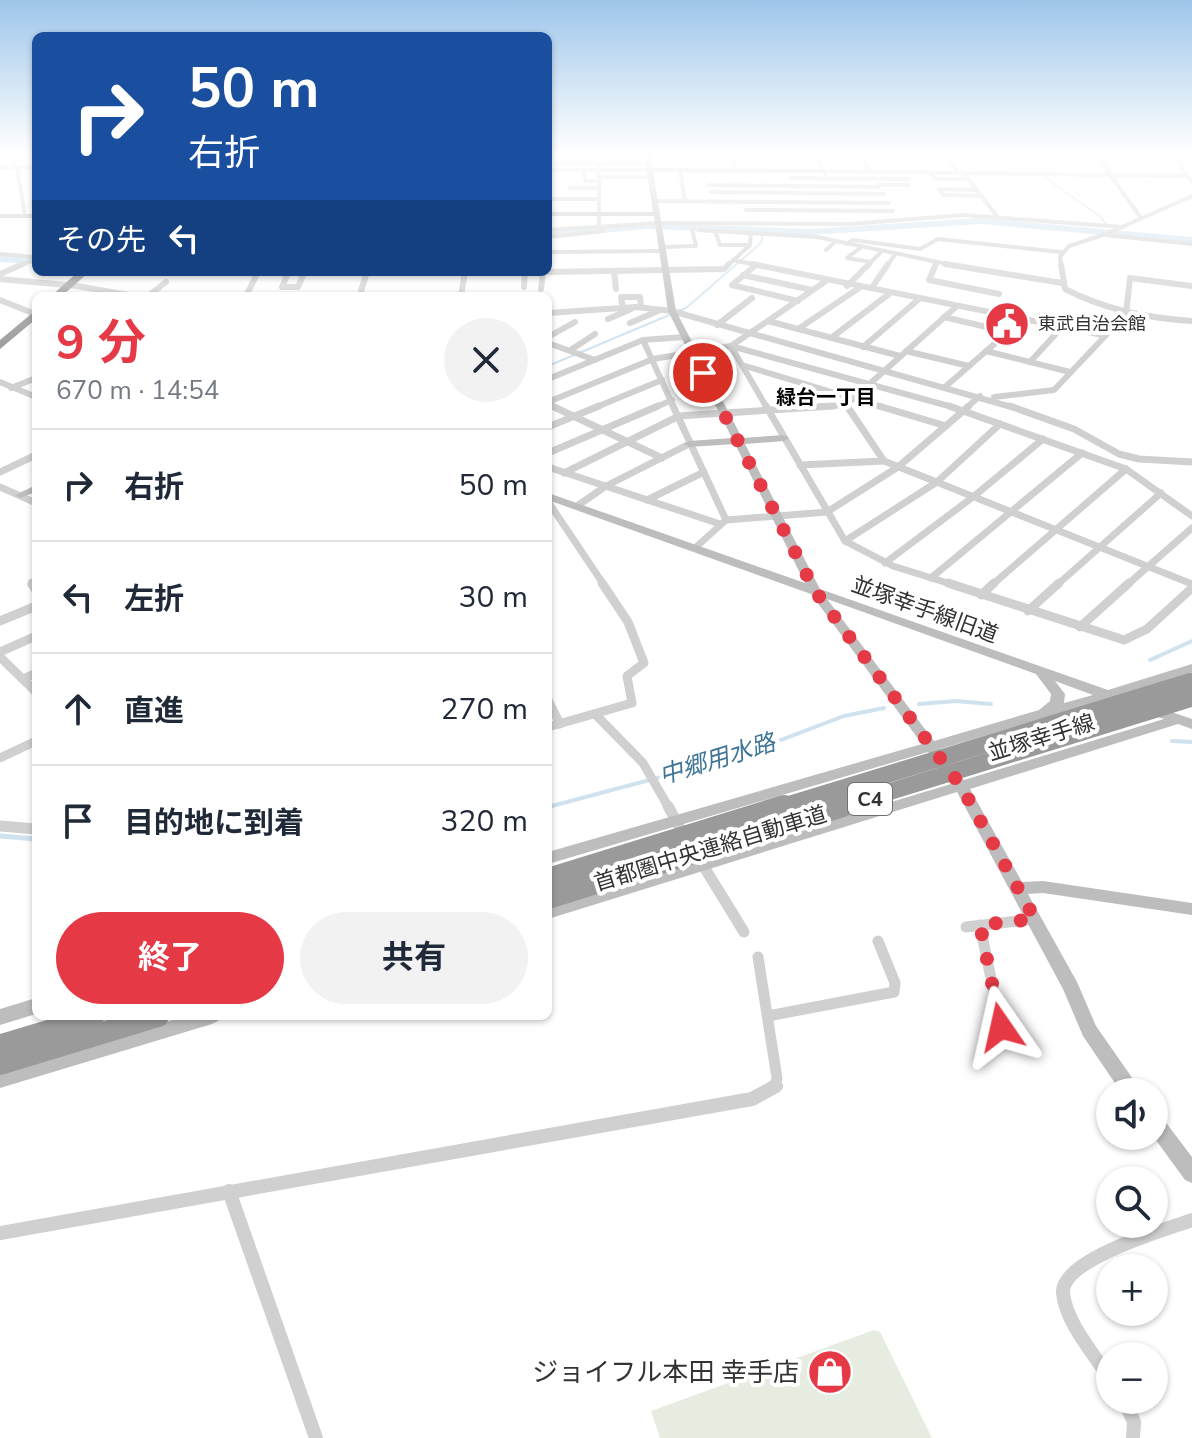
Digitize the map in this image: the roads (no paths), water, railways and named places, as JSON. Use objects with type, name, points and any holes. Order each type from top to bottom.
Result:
[{"type":"highway","points":[[61,292],[79,276]]},
{"type":"highway","points":[[0,346],[32,317]]},
{"type":"highway","name":"首都圏中央連絡自動車道","points":[[552,878],[1192,681]]},
{"type":"highway","name":"首都圏中央連絡自動車道","points":[[552,897],[1192,698]]},
{"type":"highway","points":[[0,1044],[81,1020]]},
{"type":"highway","points":[[0,1064],[145,1020]]},
{"type":"street","points":[[598,219],[599,226]]},
{"type":"street","points":[[632,219],[692,229],[836,241],[894,256],[1062,283]]},
{"type":"street","points":[[657,219],[667,311],[693,352],[815,591],[961,786],[1071,987],[1089,1030],[1122,1078]]},
{"type":"street","points":[[749,219],[751,225]]},
{"type":"street","points":[[847,219],[849,224]]},
{"type":"street","points":[[552,230],[658,223],[849,224],[910,219]]},
{"type":"street","points":[[1032,219],[1122,227]]},
{"type":"street","points":[[912,259],[920,249],[938,239],[1061,252],[1069,246],[1139,219]]},
{"type":"street","points":[[552,237],[658,223]]},
{"type":"street","points":[[616,289],[616,257],[696,246],[692,229]]},
{"type":"street","points":[[715,231],[720,245],[750,245]]},
{"type":"street","points":[[552,272],[724,269],[750,245],[751,232]]},
{"type":"street","points":[[579,234],[583,271]]},
{"type":"street","points":[[1104,234],[1192,244]]},
{"type":"street","points":[[557,272],[560,236]]},
{"type":"street","points":[[846,244],[853,240],[920,249]]},
{"type":"street","points":[[826,250],[836,241]]},
{"type":"street","points":[[860,248],[847,258],[871,262]]},
{"type":"street","points":[[552,252],[662,251]]},
{"type":"street","points":[[1061,252],[1065,289],[1091,303],[1126,314],[1192,321]]},
{"type":"street","points":[[847,286],[880,253]]},
{"type":"street","points":[[0,254],[32,258]]},
{"type":"street","points":[[603,254],[604,271]]},
{"type":"street","points":[[873,286],[894,256]]},
{"type":"street","points":[[733,260],[847,286],[1103,335]]},
{"type":"street","points":[[0,276],[32,261]]},
{"type":"street","points":[[937,263],[929,280],[1000,295],[1006,276]]},
{"type":"street","points":[[756,265],[732,285],[798,301]]},
{"type":"street","points":[[743,275],[812,290]]},
{"type":"street","points":[[0,276],[110,292]]},
{"type":"street","points":[[287,276],[282,287],[298,287],[303,276]]},
{"type":"street","points":[[361,291],[366,276]]},
{"type":"street","points":[[524,287],[525,276]]},
{"type":"street","points":[[541,289],[544,276]]},
{"type":"street","points":[[552,468],[723,522],[827,512],[898,467],[964,410],[984,397],[1048,393],[1126,314],[1130,278],[1192,286]]},
{"type":"street","points":[[552,401],[653,359],[731,346],[826,281]]},
{"type":"street","points":[[153,292],[166,282]]},
{"type":"street","points":[[798,329],[859,288]]},
{"type":"street","points":[[831,338],[889,294]]},
{"type":"street","points":[[623,308],[621,297],[640,297],[638,307]]},
{"type":"street","points":[[717,325],[752,298]]},
{"type":"street","points":[[863,347],[919,299]]},
{"type":"street","points":[[0,300],[32,312]]},
{"type":"street","points":[[564,473],[679,416],[846,405],[957,306]]},
{"type":"street","points":[[608,319],[638,307]]},
{"type":"street","points":[[552,313],[638,307],[667,311],[984,397],[1074,429],[1114,452],[1139,459],[1192,462]]},
{"type":"street","points":[[630,323],[667,311]]},
{"type":"street","points":[[944,317],[1008,332]]},
{"type":"street","points":[[945,387],[1024,318]]},
{"type":"street","points":[[768,321],[863,347],[969,366]]},
{"type":"street","points":[[552,337],[575,322]]},
{"type":"street","points":[[1030,362],[1063,326]]},
{"type":"street","points":[[572,349],[595,334]]},
{"type":"street","points":[[552,377],[643,340],[684,337]]},
{"type":"street","points":[[643,340],[704,472],[723,522]]},
{"type":"street","points":[[552,342],[595,360]]},
{"type":"street","points":[[731,346],[827,512],[845,541],[885,563],[1124,640],[1147,629],[1192,586],[884,461],[800,465]]},
{"type":"street","points":[[731,346],[964,410],[1126,469],[1192,516]]},
{"type":"street","points":[[986,351],[1070,372]]},
{"type":"street","points":[[742,365],[946,426]]},
{"type":"street","points":[[11,388],[32,380]]},
{"type":"street","points":[[552,425],[662,380]]},
{"type":"street","points":[[0,382],[32,396]]},
{"type":"street","points":[[27,394],[32,392]]},
{"type":"street","points":[[552,451],[672,400]]},
{"type":"street","points":[[552,405],[662,458]]},
{"type":"street","points":[[846,405],[884,461]]},
{"type":"street","points":[[845,541],[937,482],[1000,424]]},
{"type":"street","points":[[577,506],[606,486],[689,444],[784,438]]},
{"type":"street","points":[[885,563],[973,497],[1043,439]]},
{"type":"street","points":[[1103,461],[1114,452]]},
{"type":"street","points":[[931,578],[1082,453]]},
{"type":"street","points":[[0,472],[32,457]]},
{"type":"street","points":[[981,595],[1126,469]]},
{"type":"street","points":[[647,500],[704,472]]},
{"type":"street","points":[[0,487],[32,501]]},
{"type":"street","points":[[20,495],[32,490]]},
{"type":"street","points":[[1028,611],[1161,493]]},
{"type":"street","name":"並塚幸手線旧道","points":[[552,498],[1108,695]]},
{"type":"street","points":[[552,508],[628,622],[644,663],[627,676],[632,703],[552,726]]},
{"type":"street","points":[[695,548],[723,522]]},
{"type":"street","points":[[1080,627],[1192,528]]},
{"type":"street","points":[[0,621],[32,608]]},
{"type":"street","points":[[32,638],[0,655],[32,688]]},
{"type":"street","points":[[1108,695],[1192,668]]},
{"type":"street","points":[[1039,670],[1056,687],[1058,698],[1057,703],[1039,715]]},
{"type":"street","points":[[23,679],[32,675]]},
{"type":"street","points":[[1108,695],[1155,702],[1192,690]]},
{"type":"street","name":"並塚幸手線","points":[[552,857],[1108,695],[1188,720]]},
{"type":"street","points":[[552,708],[560,724]]},
{"type":"street","points":[[595,714],[631,750],[652,780],[744,932]]},
{"type":"street","name":"並塚幸手線","points":[[552,911],[1188,720]]},
{"type":"street","points":[[0,758],[32,743]]},
{"type":"street","points":[[759,796],[819,785],[863,789],[928,773],[961,786]]},
{"type":"street","points":[[0,826],[32,829]]},
{"type":"street","points":[[1018,888],[1043,887],[1192,909]]},
{"type":"street","points":[[966,927],[1035,919]]},
{"type":"street","points":[[980,925],[1001,1027]]},
{"type":"street","points":[[768,1016],[894,992],[895,983],[878,941]]},
{"type":"street","points":[[0,1233],[752,1099],[776,1087],[758,957]]},
{"type":"street","points":[[0,1017],[32,1007]]},
{"type":"street","points":[[0,1080],[199,1020]]},
{"type":"street","points":[[0,1054],[38,1044],[70,1051],[130,1041]]},
{"type":"street","points":[[1168,1141],[1192,1173]]},
{"type":"street","points":[[229,1191],[316,1438]]},
{"type":"street","points":[[1096,1357],[1070,1316],[1063,1291],[1066,1280],[1085,1261],[1192,1220]]},
{"type":"street","points":[[1130,1414],[1134,1422],[1133,1438]]},
{"type":"waterway","points":[[1102,219],[1106,225]]},
{"type":"waterway","points":[[552,235],[647,226],[808,232],[981,221],[1192,240]]},
{"type":"waterway","points":[[552,364],[686,308],[761,243],[764,230]]},
{"type":"waterway","points":[[0,258],[32,260]]},
{"type":"waterway","points":[[1150,660],[1192,641]]},
{"type":"waterway","name":"中郷用水路","points":[[919,704],[956,701],[991,704]]},
{"type":"waterway","name":"中郷用水路","points":[[552,806],[736,757],[844,716],[884,708]]},
{"type":"waterway","name":"中郷用水路","points":[[1172,741],[1192,742]]},
{"type":"waterway","name":"中郷用水路","points":[[0,836],[32,839]]},
{"type":"place","name":"東武自治会館","points":[[1007,324]]},
{"type":"place","name":"ジョイフル本田 幸手店","points":[[830,1372]]},
{"type":"district","name":"緑台一丁目","points":[[826,397]]}]
